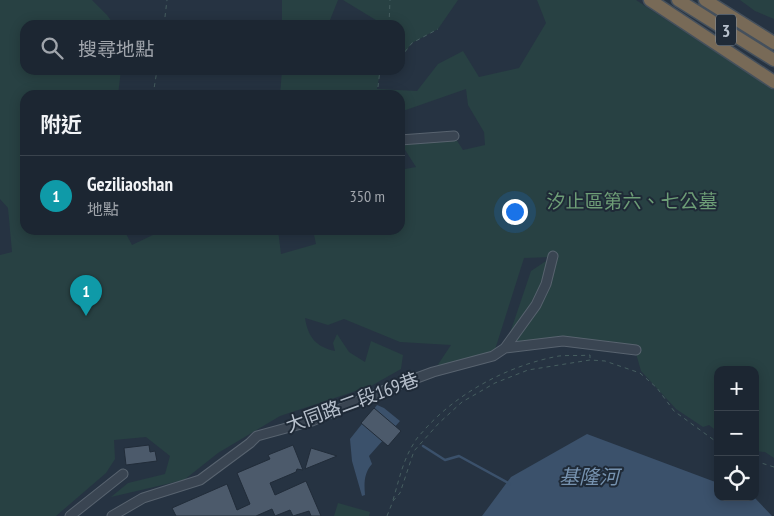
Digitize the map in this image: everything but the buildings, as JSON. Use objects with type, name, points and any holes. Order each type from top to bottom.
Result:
[{"type":"highway","points":[[650,0],[774,82]]},
{"type":"highway","name":"3","points":[[678,0],[774,60]]},
{"type":"highway","name":"3","points":[[705,0],[774,43]]},
{"type":"lane","points":[[405,140],[454,136]]},
{"type":"lane","name":"大同路二段169巷","points":[[112,516],[143,498],[200,480],[257,436],[312,420],[433,372],[493,356],[506,348],[536,305],[546,284],[553,256]]},
{"type":"lane","points":[[506,348],[563,341],[636,350]]},
{"type":"lane","points":[[70,516],[123,474]]},
{"type":"path","points":[[165,20],[167,0]]},
{"type":"path","points":[[389,20],[390,0]]},
{"type":"path","points":[[405,52],[412,43],[438,29]]},
{"type":"path","points":[[154,90],[156,75]]},
{"type":"path","points":[[378,90],[380,75]]},
{"type":"path","points":[[387,516],[404,462],[415,441],[440,413],[463,395],[495,378],[560,356],[590,356],[590,360]]},
{"type":"path","points":[[393,501],[400,493],[414,451],[439,423],[462,402],[495,383],[528,370],[590,360],[605,361],[640,372],[657,388],[674,411],[714,440]]},
{"type":"path","points":[[759,462],[774,467]]},
{"type":"green space","name":"汐止區第六、七公墓","points":[[0,0],[92,0],[110,20],[20,20],[20,75],[120,75],[119,90],[20,90],[20,235],[127,235],[132,245],[153,235],[279,235],[281,254],[316,244],[314,235],[405,235],[405,169],[416,167],[405,150],[405,141],[454,136],[463,150],[485,145],[484,132],[468,105],[466,89],[405,110],[405,90],[417,91],[438,64],[463,51],[479,77],[519,68],[546,23],[537,0],[636,0],[774,90],[774,458],[765,452],[759,451],[759,366],[714,366],[714,429],[709,425],[703,427],[676,409],[641,371],[635,350],[563,341],[505,348],[531,271],[552,257],[524,258],[493,356],[433,372],[451,345],[400,342],[344,319],[328,325],[305,318],[311,336],[323,347],[335,351],[333,343],[337,334],[349,352],[365,362],[371,341],[403,355],[401,369],[371,386],[280,416],[218,453],[184,480],[111,497],[128,483],[165,474],[170,456],[146,437],[114,440],[115,459],[106,473],[56,516],[0,516],[0,255],[12,252],[8,208],[0,199]]},
{"type":"green space","points":[[282,0],[338,0],[330,20],[282,20]]},
{"type":"green space","points":[[343,0],[458,0],[438,29],[412,43],[405,52],[405,20],[376,20]]},
{"type":"green space","points":[[740,0],[774,0],[774,19],[755,11]]},
{"type":"green space","points":[[282,75],[379,75],[377,89],[397,90],[280,90]]},
{"type":"green space","points":[[338,503],[370,512],[369,516],[334,516]]},
{"type":"water","points":[[377,405],[384,408],[400,421],[369,456],[372,464],[367,471],[365,495],[362,496],[352,461],[350,439]]},
{"type":"water","name":"基隆河","points":[[587,434],[714,482],[714,501],[758,501],[772,516],[482,516],[511,477]]},
{"type":"waterway","points":[[423,446],[445,460],[459,456],[510,484]]},
{"type":"place","name":"Geziliaoshan","points":[[86,316]]}]
